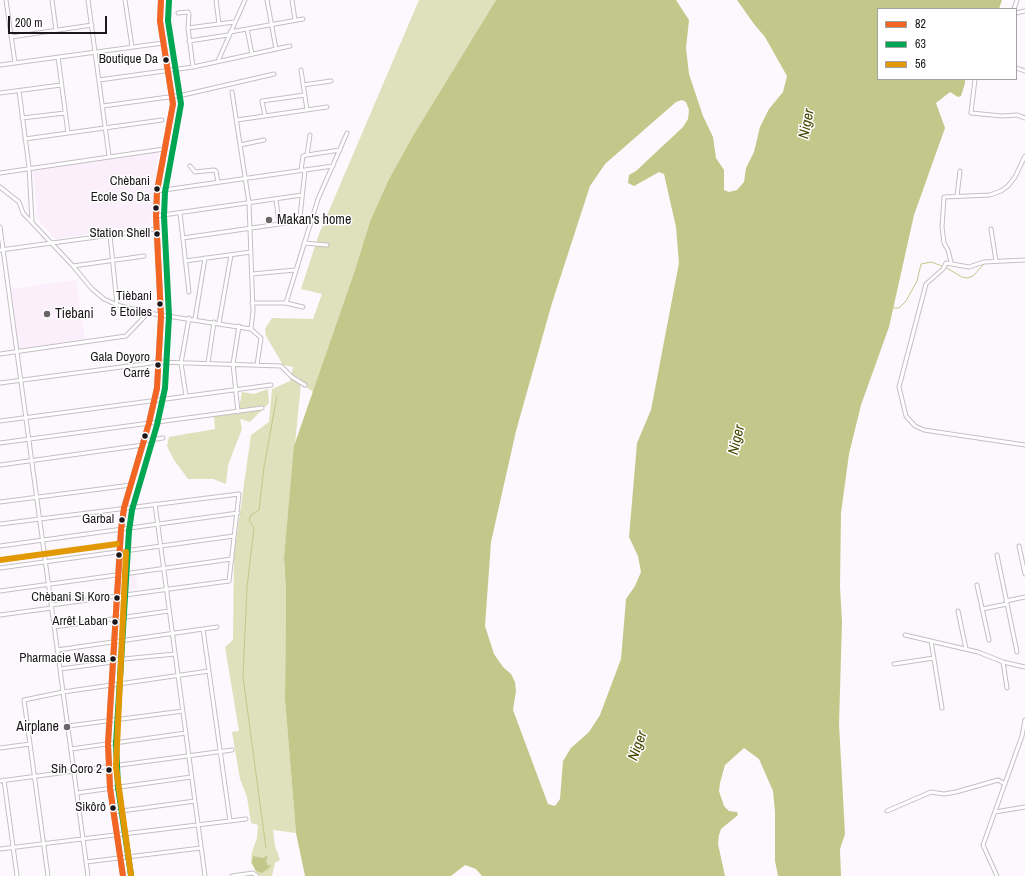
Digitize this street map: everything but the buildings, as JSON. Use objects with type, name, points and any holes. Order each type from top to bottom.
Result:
[{"type":"main road","points":[[123,876],[110,788],[108,744],[118,552],[124,508],[144,443],[155,400],[159,362],[161,316],[156,216],[164,149],[172,111],[173,97],[160,22],[161,0]]},
{"type":"street","points":[[6,0],[15,63]]},
{"type":"street","points":[[52,0],[56,30]]},
{"type":"street","points":[[88,0],[110,156]]},
{"type":"street","points":[[125,0],[132,47]]},
{"type":"street","points":[[216,0],[219,24]]},
{"type":"street","points":[[218,61],[244,0]]},
{"type":"street","points":[[267,0],[276,49]]},
{"type":"street","points":[[292,0],[295,20]]},
{"type":"street","points":[[178,12],[188,12],[190,17],[188,28],[193,67]]},
{"type":"street","points":[[189,41],[303,19]]},
{"type":"street","points":[[188,28],[234,22]]},
{"type":"street","points":[[11,37],[92,25]]},
{"type":"street","points":[[247,29],[252,54]]},
{"type":"street","points":[[0,65],[163,43]]},
{"type":"street","points":[[99,80],[193,67],[290,46]]},
{"type":"street","points":[[58,57],[68,133]]},
{"type":"street","points":[[301,70],[307,110]]},
{"type":"street","points":[[103,106],[173,97],[274,74]]},
{"type":"street","points":[[971,113],[975,80]]},
{"type":"street","points":[[303,85],[331,81]]},
{"type":"street","points":[[0,93],[61,85]]},
{"type":"street","points":[[19,91],[29,167],[32,222]]},
{"type":"street","points":[[232,92],[249,203],[252,274],[251,328]]},
{"type":"street","points":[[265,116],[262,101],[305,95]]},
{"type":"street","points":[[237,120],[328,107]]},
{"type":"street","points":[[966,111],[971,113],[1002,116],[1017,115],[1025,118]]},
{"type":"street","points":[[22,118],[65,113]]},
{"type":"street","points":[[25,139],[162,120]]},
{"type":"street","points":[[286,303],[318,199],[347,133]]},
{"type":"street","points":[[307,154],[310,134]]},
{"type":"street","points":[[240,144],[264,140]]},
{"type":"street","points":[[0,173],[29,167],[164,149]]},
{"type":"street","points":[[301,170],[303,156],[307,154],[340,150]]},
{"type":"street","points":[[951,262],[948,250],[944,243],[941,210],[944,197],[990,196],[1001,192],[1008,186],[1014,177],[1025,156]]},
{"type":"street","points":[[190,166],[195,172],[216,171],[218,182]]},
{"type":"street","points":[[158,191],[333,166]]},
{"type":"street","points":[[305,170],[300,220],[311,222]]},
{"type":"street","points":[[957,196],[960,171]]},
{"type":"street","points":[[0,188],[19,202],[24,213],[50,243],[73,266],[92,289],[104,299],[117,305],[161,316],[189,318],[251,328],[261,338],[258,365]]},
{"type":"street","points":[[156,216],[302,195]]},
{"type":"street","points":[[276,199],[279,224]]},
{"type":"street","points":[[180,213],[189,292]]},
{"type":"street","points":[[183,238],[293,222]]},
{"type":"street","points":[[0,227],[5,276],[17,351],[88,876]]},
{"type":"street","points":[[2,250],[156,228]]},
{"type":"street","points":[[991,229],[996,261]]},
{"type":"street","points":[[110,235],[114,260],[117,305]]},
{"type":"street","points":[[304,243],[327,244]]},
{"type":"street","points":[[185,261],[251,252]]},
{"type":"street","points":[[219,323],[231,255]]},
{"type":"street","points":[[73,266],[144,256]]},
{"type":"street","points":[[195,319],[205,258]]},
{"type":"street","points":[[1025,260],[984,262],[968,267],[961,267],[951,262],[946,262],[943,269],[926,284],[898,387],[906,416],[916,426],[924,430],[1025,445]]},
{"type":"street","points":[[252,274],[295,270]]},
{"type":"street","points":[[0,277],[5,276]]},
{"type":"street","points":[[252,304],[286,303],[303,307]]},
{"type":"street","points":[[0,354],[126,336],[148,313]]},
{"type":"street","points":[[186,396],[181,362],[189,318]]},
{"type":"street","points":[[208,364],[214,322]]},
{"type":"street","points":[[238,412],[232,364],[239,326]]},
{"type":"street","points":[[0,383],[159,362],[181,362],[281,366],[292,378],[305,385]]},
{"type":"street","points":[[0,421],[271,385]]},
{"type":"street","points":[[0,443],[262,408]]},
{"type":"street","points":[[0,465],[144,443],[163,438]]},
{"type":"street","points":[[0,502],[131,485]]},
{"type":"street","points":[[0,524],[235,493],[239,494],[229,581],[0,615]]},
{"type":"street","points":[[155,504],[205,876]]},
{"type":"street","points":[[0,546],[238,513]]},
{"type":"street","points":[[0,568],[234,536]]},
{"type":"street","points":[[1019,546],[1025,574]]},
{"type":"street","points":[[997,555],[1017,652]]},
{"type":"street","points":[[0,591],[232,559]]},
{"type":"street","points":[[978,585],[989,640]]},
{"type":"street","points":[[982,609],[1025,597]]},
{"type":"street","points":[[54,627],[169,611]]},
{"type":"street","points":[[958,611],[966,649]]},
{"type":"street","points":[[57,650],[217,627]]},
{"type":"street","points":[[202,629],[230,821]]},
{"type":"street","points":[[906,635],[978,652],[1003,662],[1025,667]]},
{"type":"street","points":[[931,641],[942,708]]},
{"type":"street","points":[[60,669],[175,654]]},
{"type":"street","points":[[894,664],[934,658]]},
{"type":"street","points":[[1003,662],[1007,688]]},
{"type":"street","points":[[48,876],[24,700],[63,692],[208,671]]},
{"type":"street","points":[[68,726],[183,711]]},
{"type":"street","points":[[996,876],[982,845],[1022,736],[1025,720]]},
{"type":"street","points":[[71,749],[186,733]]},
{"type":"street","points":[[0,748],[30,744]]},
{"type":"street","points":[[17,876],[2,781],[232,750]]},
{"type":"street","points":[[77,793],[192,777]]},
{"type":"street","points":[[887,811],[931,792],[944,794],[956,792],[998,780],[1005,784]]},
{"type":"street","points":[[114,812],[195,801]]},
{"type":"street","points":[[995,812],[1025,806]]},
{"type":"street","points":[[0,849],[246,819]]},
{"type":"street","points":[[86,862],[201,848]]},
{"type":"street","points":[[232,876],[253,873],[257,876]]},
{"type":"shaded area","points":[[419,0],[496,0],[414,134],[389,179],[370,221],[355,270],[313,392],[301,383],[284,557],[286,591],[285,700],[296,833],[273,830],[275,846],[280,860],[275,863],[272,876],[261,876],[258,875],[251,863],[252,852],[257,838],[258,825],[251,823],[247,797],[240,779],[232,732],[239,731],[225,647],[233,640],[234,555],[251,435],[269,422],[272,389],[290,381],[293,367],[283,365],[266,336],[265,329],[272,318],[313,319],[322,294],[301,289],[319,234]]},
{"type":"shaded area","points":[[158,151],[151,225],[55,239],[38,219],[33,171]]},
{"type":"shaded area","name":"Tiebani","points":[[76,280],[85,339],[18,349],[10,289]]},
{"type":"shaded area","points":[[268,389],[269,403],[250,422],[240,419],[242,429],[228,465],[226,484],[213,479],[188,479],[174,460],[167,446],[169,437],[215,429],[214,417],[239,409],[242,392],[254,394]]},
{"type":"shaded area","points":[[136,574],[138,588],[121,591],[122,576]]},
{"type":"water","name":"Niger","points":[[496,0],[676,0],[689,20],[686,48],[689,74],[703,116],[713,137],[716,158],[724,170],[724,190],[729,192],[737,190],[744,182],[746,168],[754,152],[760,127],[769,109],[783,92],[787,76],[765,37],[737,0],[1002,0],[999,8],[877,8],[877,80],[965,80],[965,83],[961,96],[958,97],[950,92],[936,103],[945,128],[914,215],[889,327],[861,405],[849,454],[841,513],[840,587],[842,622],[839,724],[845,834],[840,849],[841,876],[778,876],[775,861],[775,812],[773,791],[759,759],[744,748],[725,765],[720,783],[719,791],[724,806],[729,811],[737,812],[738,815],[721,829],[719,835],[718,844],[725,876],[482,876],[476,869],[465,865],[451,876],[305,876],[296,833],[285,700],[286,591],[284,557],[294,446],[355,270],[370,221],[389,179],[414,134]],"holes":[[[682,100],[686,102],[689,110],[688,119],[683,127],[636,171],[629,175],[628,183],[634,186],[659,172],[664,174],[676,227],[679,263],[651,410],[637,443],[629,537],[638,556],[641,572],[635,586],[626,599],[621,659],[600,715],[589,732],[571,748],[563,761],[560,799],[555,806],[548,804],[513,710],[516,691],[515,682],[511,674],[503,667],[494,654],[485,626],[491,542],[516,431],[552,303],[590,186],[605,164],[676,102]]]},
{"type":"water","points":[[268,855],[266,861],[268,866],[271,864],[270,867],[262,873],[256,871],[252,863],[253,856],[263,858]]},
{"type":"waterway","points":[[892,308],[899,308],[906,301],[917,281],[921,264],[931,262],[942,266]]},
{"type":"waterway","points":[[945,267],[962,277],[967,278],[973,276],[984,264]]},
{"type":"waterway","points":[[266,848],[243,677],[247,587],[254,528],[249,520],[251,515],[259,510],[264,467],[277,396]]},
{"type":"transit line","name":"82","points":[[123,876],[110,788],[108,744],[121,530],[124,508],[149,423],[157,388],[161,316],[156,216],[157,191],[173,104],[160,21],[161,0]]},
{"type":"transit line","name":"63","points":[[131,875],[118,787],[116,744],[129,531],[132,510],[157,425],[165,388],[169,316],[164,216],[165,192],[181,104],[168,21],[169,0]]},
{"type":"transit line","name":"56","points":[[0,560],[117,544]]},
{"type":"transit line","name":"56","points":[[126,552],[116,767],[131,875]]},
{"type":"place","name":"Boutique Da","points":[[166,60]]},
{"type":"place","name":"Chèbani Ecole So Da","points":[[157,189]]},
{"type":"place","name":"Makan's home","points":[[269,220]]},
{"type":"place","name":"Station Shell","points":[[157,234]]},
{"type":"place","name":"Tièbani 5 Etoiles","points":[[160,304]]},
{"type":"place","name":"Tiebani","points":[[47,314]]},
{"type":"place","name":"Gala Doyoro Carré","points":[[158,365]]},
{"type":"place","name":"Garbal","points":[[122,520]]},
{"type":"place","name":"Chèbani Si Koro","points":[[117,598]]},
{"type":"place","name":"Arrêt Laban","points":[[115,622]]},
{"type":"place","name":"Pharmacie Wassa","points":[[113,659]]},
{"type":"place","name":"Airplane","points":[[67,727]]},
{"type":"place","name":"Sih Coro 2","points":[[109,770]]},
{"type":"place","name":"Sikôrô","points":[[113,808]]}]
